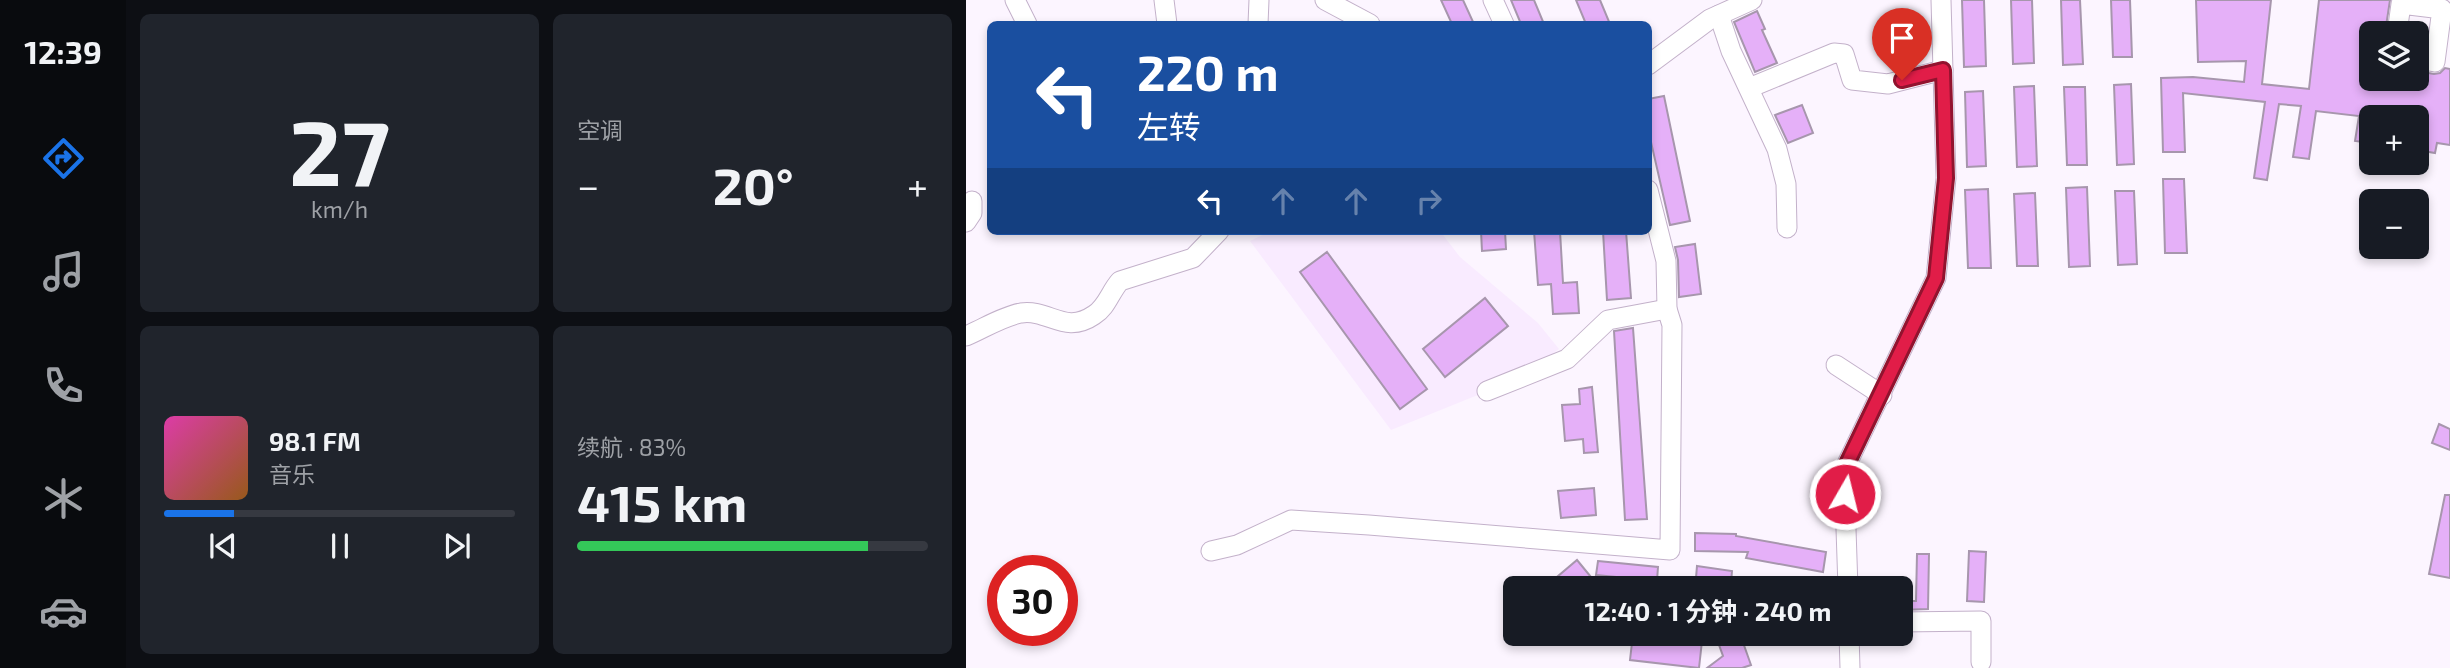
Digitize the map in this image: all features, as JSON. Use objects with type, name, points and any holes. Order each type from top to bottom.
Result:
[{"type":"street","points":[[1015,0],[1026,21]]},
{"type":"street","points":[[1164,0],[1167,21]]},
{"type":"street","points":[[1258,21],[1259,0]]},
{"type":"street","points":[[1325,0],[1364,21]]},
{"type":"street","points":[[1493,0],[1503,21]]},
{"type":"street","points":[[1652,62],[1719,15],[1752,0]]},
{"type":"street","points":[[1848,576],[1844,470],[1936,278],[1946,178],[1941,0]]},
{"type":"street","points":[[2399,21],[2401,4],[2425,3],[2442,9],[2435,62],[2429,61]]},
{"type":"street","points":[[1719,15],[1731,51],[1777,149],[1786,184],[1787,228]]},
{"type":"street","points":[[1749,88],[1834,53],[1844,54],[1852,80],[1888,85],[1943,70]]},
{"type":"street","points":[[966,222],[972,213],[972,201]]},
{"type":"street","points":[[1211,551],[1237,545],[1291,520],[1671,550],[1672,325],[1667,309],[1666,261],[1652,206]]},
{"type":"street","points":[[966,336],[1022,313],[1038,314],[1060,322],[1084,321],[1099,312],[1110,298],[1112,289],[1120,281],[1194,258],[1215,235]]},
{"type":"street","points":[[1487,391],[1567,359],[1608,320],[1667,309]]},
{"type":"street","points":[[1836,365],[1882,395]]},
{"type":"street","points":[[1913,622],[1981,621],[1981,662]]},
{"type":"street","points":[[1849,646],[1850,668]]},
{"type":"shaded area","points":[[1263,235],[1443,235],[1460,257],[1538,323],[1559,349],[1520,378],[1391,430],[1250,241]]},
{"type":"building","points":[[1441,0],[1463,0],[1473,21],[1451,21]]},
{"type":"building","points":[[1511,0],[1534,0],[1543,21],[1520,21]]},
{"type":"building","points":[[1576,0],[1600,0],[1609,21],[1585,21]]},
{"type":"building","points":[[1962,0],[1984,0],[1986,66],[1964,67]]},
{"type":"building","points":[[2011,0],[2032,0],[2034,63],[2013,64]]},
{"type":"building","points":[[2061,0],[2080,0],[2083,64],[2063,65]]},
{"type":"building","points":[[2111,0],[2130,0],[2132,57],[2113,57]]},
{"type":"building","points":[[2196,0],[2271,0],[2262,84],[2309,89],[2319,0],[2390,0],[2387,21],[2359,21],[2359,91],[2429,91],[2429,73],[2450,69],[2450,145],[2437,143],[2435,153],[2429,152],[2429,105],[2359,105],[2359,116],[2316,111],[2309,159],[2293,157],[2301,106],[2279,104],[2267,180],[2254,178],[2265,102],[2183,93],[2185,152],[2163,152],[2161,78],[2193,77],[2244,82],[2246,61],[2198,62]]},
{"type":"building","points":[[1757,11],[1765,29],[1762,30],[1777,63],[1755,72],[1734,22]]},
{"type":"building","points":[[2131,84],[2134,164],[2117,165],[2114,85]]},
{"type":"building","points":[[2034,86],[2037,166],[2017,167],[2014,87]]},
{"type":"building","points":[[2064,87],[2085,87],[2087,165],[2067,165]]},
{"type":"building","points":[[1983,91],[1986,166],[1967,167],[1965,92]]},
{"type":"building","points":[[1664,96],[1690,221],[1670,225],[1652,146],[1652,98]]},
{"type":"building","points":[[1802,105],[1813,133],[1788,143],[1775,115]]},
{"type":"building","points":[[2359,116],[2359,142],[2355,141]]},
{"type":"building","points":[[2163,179],[2184,179],[2187,253],[2165,253]]},
{"type":"building","points":[[2087,187],[2090,266],[2069,267],[2066,188]]},
{"type":"building","points":[[1988,189],[1991,268],[1968,268],[1965,190]]},
{"type":"building","points":[[2115,191],[2134,191],[2137,264],[2118,265]]},
{"type":"building","points":[[2035,193],[2038,266],[2017,266],[2014,194]]},
{"type":"building","points":[[1481,235],[1505,235],[1506,249],[1482,251]]},
{"type":"building","points":[[1534,235],[1560,235],[1563,283],[1577,282],[1579,313],[1553,314],[1551,284],[1538,285]]},
{"type":"building","points":[[1603,235],[1626,235],[1631,298],[1607,300]]},
{"type":"building","points":[[1695,244],[1701,294],[1679,297],[1675,247]]},
{"type":"building","points":[[1327,252],[1427,389],[1400,409],[1300,272]]},
{"type":"building","points":[[1485,298],[1508,326],[1445,377],[1423,349]]},
{"type":"building","points":[[1633,328],[1647,519],[1625,520],[1614,331]]},
{"type":"building","points":[[1592,387],[1598,452],[1584,453],[1583,439],[1565,441],[1562,405],[1580,404],[1579,389]]},
{"type":"building","points":[[2439,424],[2450,429],[2450,450],[2432,443]]},
{"type":"building","points":[[1594,488],[1596,515],[1561,518],[1558,491]]},
{"type":"building","points":[[2445,495],[2450,495],[2450,578],[2429,574]]},
{"type":"building","points":[[1695,533],[1736,534],[1826,552],[1823,572],[1746,558],[1748,552],[1695,551]]},
{"type":"building","points":[[1969,551],[1986,552],[1984,602],[1967,601]]},
{"type":"building","points":[[1917,554],[1929,554],[1928,609],[1913,610],[1913,601],[1916,601]]},
{"type":"building","points":[[1577,560],[1590,576],[1558,576]]},
{"type":"building","points":[[1598,561],[1658,567],[1657,576],[1596,575]]},
{"type":"building","points":[[1697,566],[1732,571],[1732,576],[1696,576]]},
{"type":"building","points":[[1632,646],[1701,646],[1699,668],[1630,660]]},
{"type":"building","points":[[1719,646],[1744,646],[1751,665],[1742,668],[1707,668],[1723,656]]},
{"type":"route","points":[[1845,494],[1844,470],[1936,278],[1946,178],[1943,70],[1902,80]]}]
